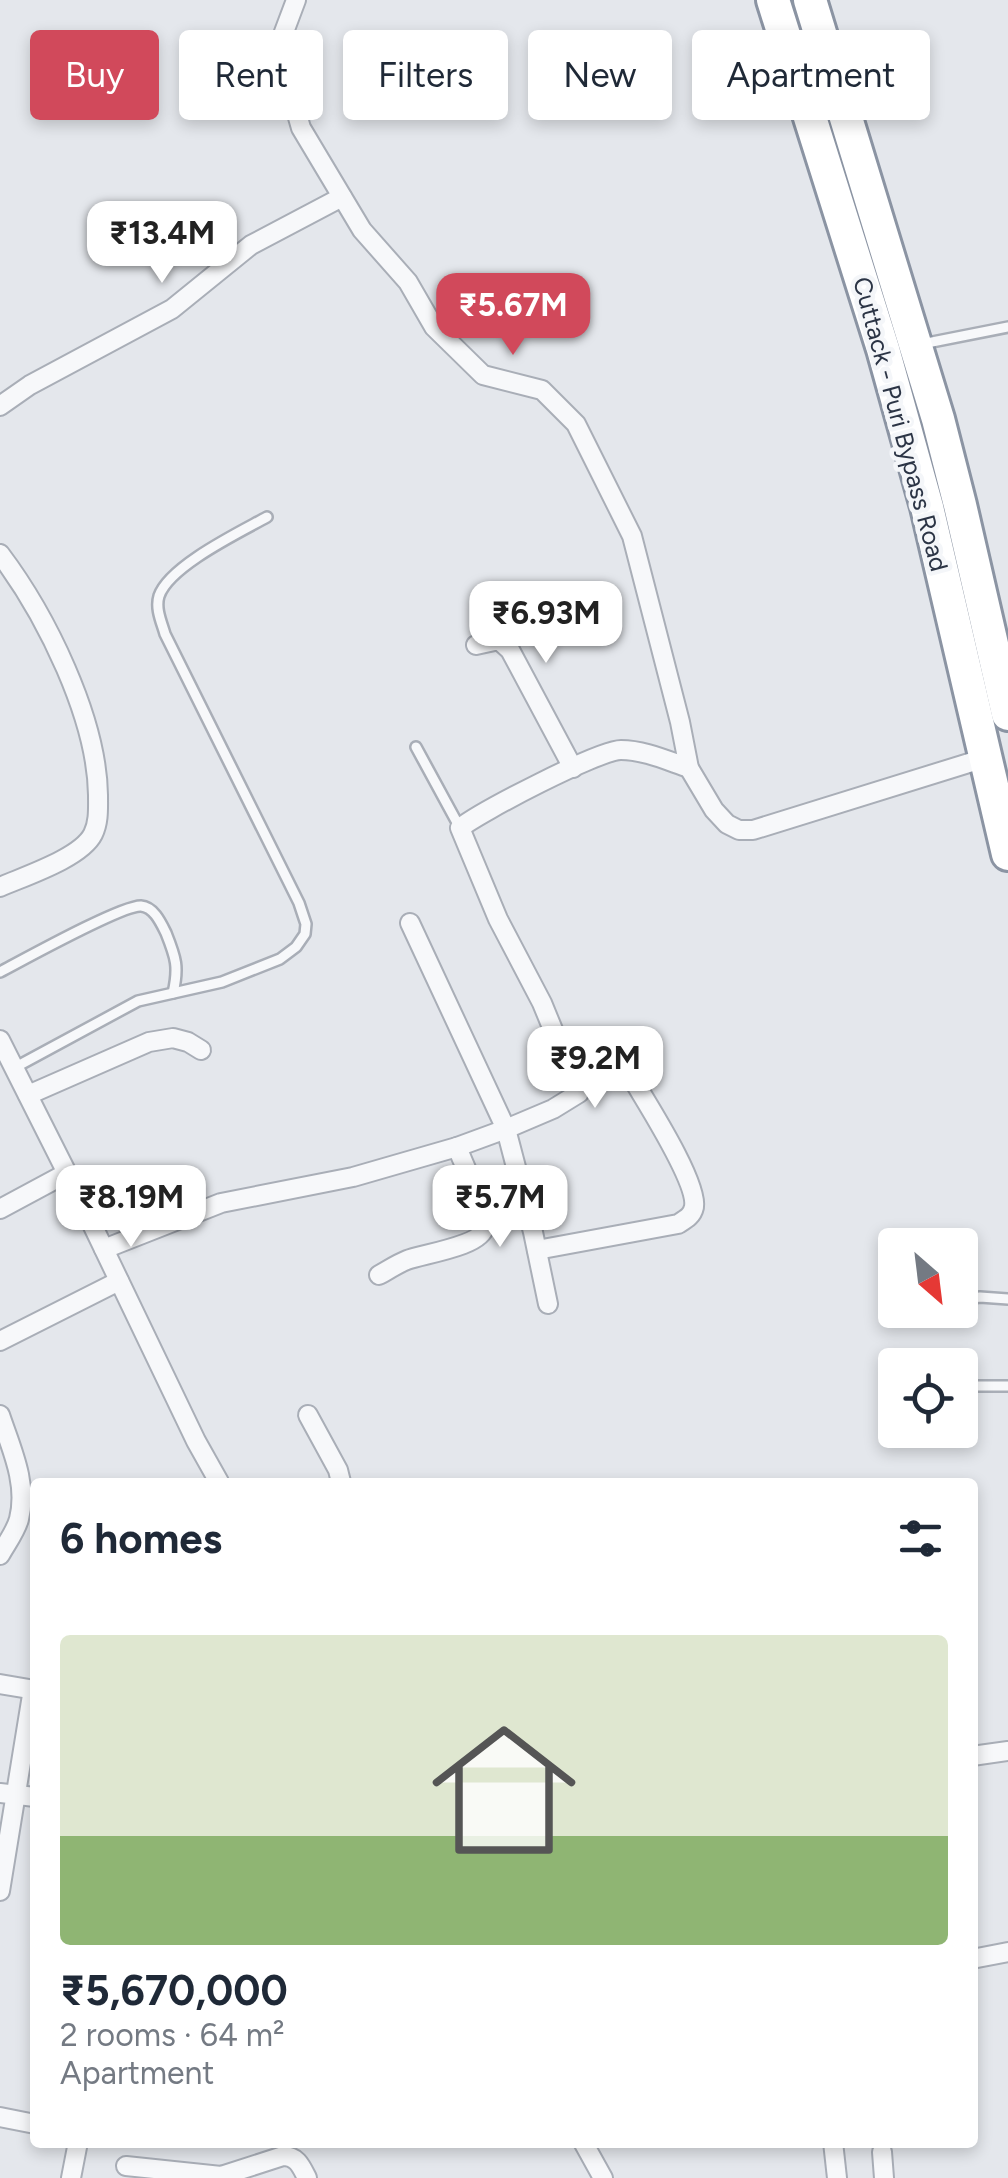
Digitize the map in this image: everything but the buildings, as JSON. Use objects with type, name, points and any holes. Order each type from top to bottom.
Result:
[{"type":"highway","name":"Cuttack - Puri Bypass Road","points":[[773,0],[883,348],[927,508],[1008,854]]},
{"type":"highway","name":"Cuttack - Puri Bypass Road","points":[[810,0],[916,346],[960,505],[1007,708]]},
{"type":"street","points":[[296,0],[278,48],[301,128],[362,230],[408,282],[434,327],[483,374],[542,390],[576,424],[632,536],[690,768],[714,810],[727,824],[739,830],[753,830],[986,758]]},
{"type":"street","points":[[0,406],[30,385],[172,309],[252,245],[342,197]]},
{"type":"street","points":[[0,554],[47,628],[80,706],[98,774],[98,815],[92,835],[60,860],[0,887]]},
{"type":"street","points":[[476,646],[499,640],[510,650],[573,768]]},
{"type":"street","points":[[104,1248],[220,1203],[353,1177],[457,1147],[553,1109],[579,1093],[542,1003],[498,919],[460,828],[573,768],[618,750],[690,768]]},
{"type":"street","points":[[410,923],[506,1129],[548,1304]]},
{"type":"street","points":[[28,1095],[149,1042],[173,1038],[201,1050]]},
{"type":"street","points":[[0,1040],[217,1478]]},
{"type":"street","points":[[537,1250],[678,1224],[694,1210],[694,1198],[669,1140],[634,1083]]},
{"type":"street","points":[[379,1275],[403,1261],[464,1244],[482,1234],[482,1211],[457,1147]]},
{"type":"street","points":[[0,1210],[67,1174]]},
{"type":"street","points":[[0,1341],[119,1281]]},
{"type":"street","points":[[0,1415],[21,1475],[19,1522],[0,1555]]},
{"type":"street","points":[[308,1415],[341,1478]]},
{"type":"street","points":[[0,1684],[30,1689]]},
{"type":"street","points":[[0,1891],[30,1715]]},
{"type":"street","points":[[978,1755],[1008,1751]]},
{"type":"street","points":[[978,1957],[1008,1952]]},
{"type":"street","points":[[0,2118],[30,2123]]},
{"type":"street","points":[[71,2178],[77,2148]]},
{"type":"street","points":[[586,2148],[603,2178]]},
{"type":"street","points":[[834,2148],[837,2178]]},
{"type":"street","points":[[882,2152],[884,2178]]},
{"type":"street","points":[[126,2166],[221,2176],[290,2156],[297,2160],[307,2178]]},
{"type":"lane","points":[[916,346],[1008,327]]},
{"type":"lane","points":[[14,1068],[138,1001],[222,982],[280,959],[296,947],[304,934],[306,924],[299,903],[158,613],[160,595],[171,579],[204,552],[266,517]]},
{"type":"lane","points":[[416,747],[460,828]]},
{"type":"lane","points":[[0,972],[138,906],[156,915],[176,958],[178,972],[173,993]]},
{"type":"lane","points":[[978,1297],[1008,1299]]},
{"type":"lane","points":[[978,1386],[1008,1386]]}]
